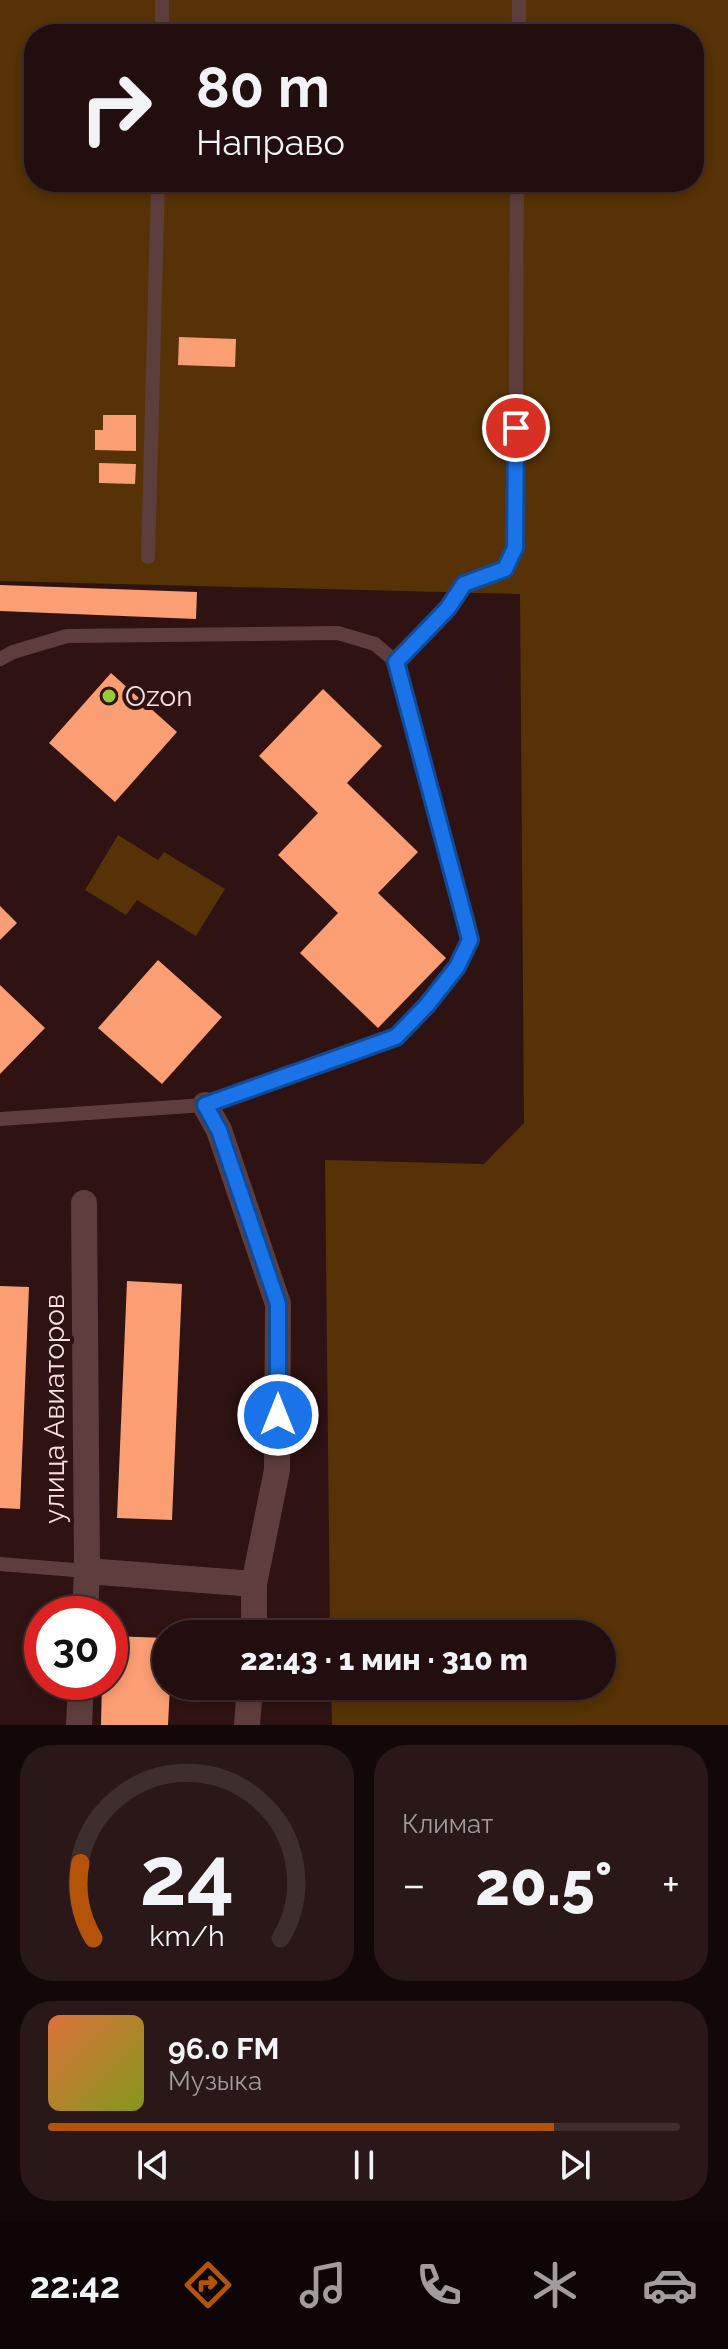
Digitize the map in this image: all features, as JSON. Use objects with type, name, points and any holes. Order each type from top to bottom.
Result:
[{"type":"street","points":[[205,1105],[219,1130],[278,1304],[277,1470],[254,1584],[254,1620]]},
{"type":"street","name":"улица Авиаторов","points":[[84,1203],[86,1596]]},
{"type":"street","points":[[87,1571],[254,1584]]},
{"type":"street","points":[[79,1725],[80,1700]]},
{"type":"street","points":[[247,1725],[249,1700]]},
{"type":"lane","points":[[162,0],[162,24]]},
{"type":"lane","points":[[519,0],[519,24]]},
{"type":"lane","points":[[148,557],[158,192]]},
{"type":"lane","points":[[396,662],[448,608],[464,584],[505,569],[515,548],[517,192]]},
{"type":"lane","points":[[0,659],[67,636],[338,633],[375,644],[396,662],[470,940],[457,967],[396,1037],[205,1105],[0,1119]]},
{"type":"lane","points":[[0,1564],[87,1571]]},
{"type":"shaded area","points":[[0,0],[728,0],[728,1725],[332,1725],[331,1700],[616,1700],[616,1620],[330,1620],[325,1160],[484,1164],[524,1123],[520,594],[0,581]]},
{"type":"shaded area","points":[[118,835],[158,860],[164,852],[225,889],[196,936],[137,900],[126,915],[85,890]]},
{"type":"building","points":[[179,337],[236,339],[235,367],[178,365]]},
{"type":"building","points":[[103,415],[136,415],[136,451],[95,450],[95,430],[103,430]]},
{"type":"building","points":[[99,463],[136,464],[135,484],[99,483]]},
{"type":"building","points":[[0,585],[197,592],[196,619],[0,611]]},
{"type":"building","points":[[111,673],[177,732],[115,802],[49,743]]},
{"type":"building","points":[[323,689],[382,746],[347,783],[418,852],[378,893],[446,958],[378,1028],[300,953],[338,913],[278,855],[318,813],[259,756]]},
{"type":"building","points":[[0,906],[17,923],[0,940]]},
{"type":"building","points":[[158,960],[222,1017],[162,1084],[98,1028]]},
{"type":"building","points":[[0,985],[45,1028],[0,1074]]},
{"type":"building","points":[[127,1281],[182,1284],[172,1520],[117,1518]]},
{"type":"building","points":[[0,1286],[29,1287],[20,1509],[0,1508]]},
{"type":"building","points":[[128,1637],[152,1638],[152,1700],[169,1700],[168,1725],[101,1725],[102,1700],[128,1700]]},
{"type":"place","name":"Ozon","points":[[109,696]]},
{"type":"route","points":[[278,1415],[278,1304],[219,1130],[205,1105],[396,1037],[457,967],[470,940],[396,662],[448,608],[464,584],[505,569],[515,548],[516,428]]}]
